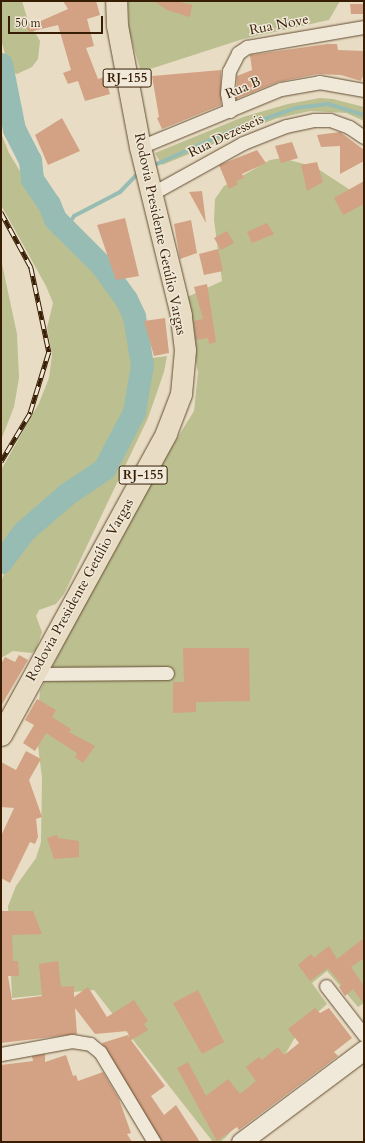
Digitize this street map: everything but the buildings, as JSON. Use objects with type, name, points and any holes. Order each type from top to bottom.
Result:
[{"type":"main road","name":"Rodovia Presidente Getúlio Vargas","points":[[1,735],[166,433],[181,394],[185,350],[181,315],[141,151],[117,25],[116,1]]},
{"type":"street","name":"Rua Nove","points":[[230,111],[227,93],[229,70],[238,53],[246,47],[364,28]]},
{"type":"street","name":"Rua B","points":[[141,151],[281,89],[319,82],[364,90]]},
{"type":"street","name":"Rua Dezesseis","points":[[151,192],[242,143],[286,126],[314,120],[330,120],[349,127],[364,137]]},
{"type":"street","points":[[34,674],[167,673]]},
{"type":"street","points":[[326,986],[364,1035]]},
{"type":"street","points":[[1,1054],[72,1041],[90,1044],[100,1052],[154,1142]]},
{"type":"street","points":[[241,1142],[364,1050]]},
{"type":"green space","points":[[1,1],[22,1],[28,21],[40,41],[38,59],[32,67],[17,74],[12,72],[8,65],[1,39]]},
{"type":"green space","points":[[128,1],[340,1],[329,20],[243,39],[141,72],[129,31]]},
{"type":"green space","points":[[320,98],[333,99],[364,107],[364,121],[346,113],[310,111],[275,119],[162,165],[155,153],[243,117],[288,104]]},
{"type":"green space","points":[[1,133],[9,153],[29,186],[121,307],[133,334],[134,351],[126,408],[108,454],[88,472],[47,498],[12,531],[1,547],[1,470],[39,403],[49,378],[52,355],[47,328],[53,303],[46,286],[1,205]]},
{"type":"green space","points":[[282,158],[315,167],[364,199],[364,1003],[358,1007],[327,971],[312,983],[327,1004],[307,1022],[294,1039],[274,1074],[242,1119],[220,1142],[213,1142],[94,990],[12,998],[8,906],[16,886],[36,858],[41,842],[42,778],[36,730],[40,691],[83,606],[161,464],[194,411],[198,372],[183,299],[222,281],[214,220],[215,199],[224,186],[270,160]]},
{"type":"green space","points":[[1,259],[17,334],[19,378],[14,407],[1,440]]},
{"type":"green space","points":[[143,324],[152,358],[167,356],[164,372],[148,418],[64,594],[56,604],[39,610],[36,616],[42,632],[36,650],[32,653],[13,651],[1,658],[1,582],[8,562],[40,528],[113,468],[132,435],[146,395],[147,360]]},
{"type":"waterway","points":[[1,64],[14,129],[30,160],[32,179],[49,204],[55,219],[102,266],[126,299],[134,316],[142,365],[134,412],[104,469],[68,493],[24,531],[1,562]]},
{"type":"waterway","points":[[150,167],[233,130],[296,108],[328,104],[364,115]]},
{"type":"waterway","points":[[65,230],[74,216],[120,192],[140,171]]},
{"type":"railway","points":[[1,212],[31,267],[49,352],[30,414],[1,462]]}]
